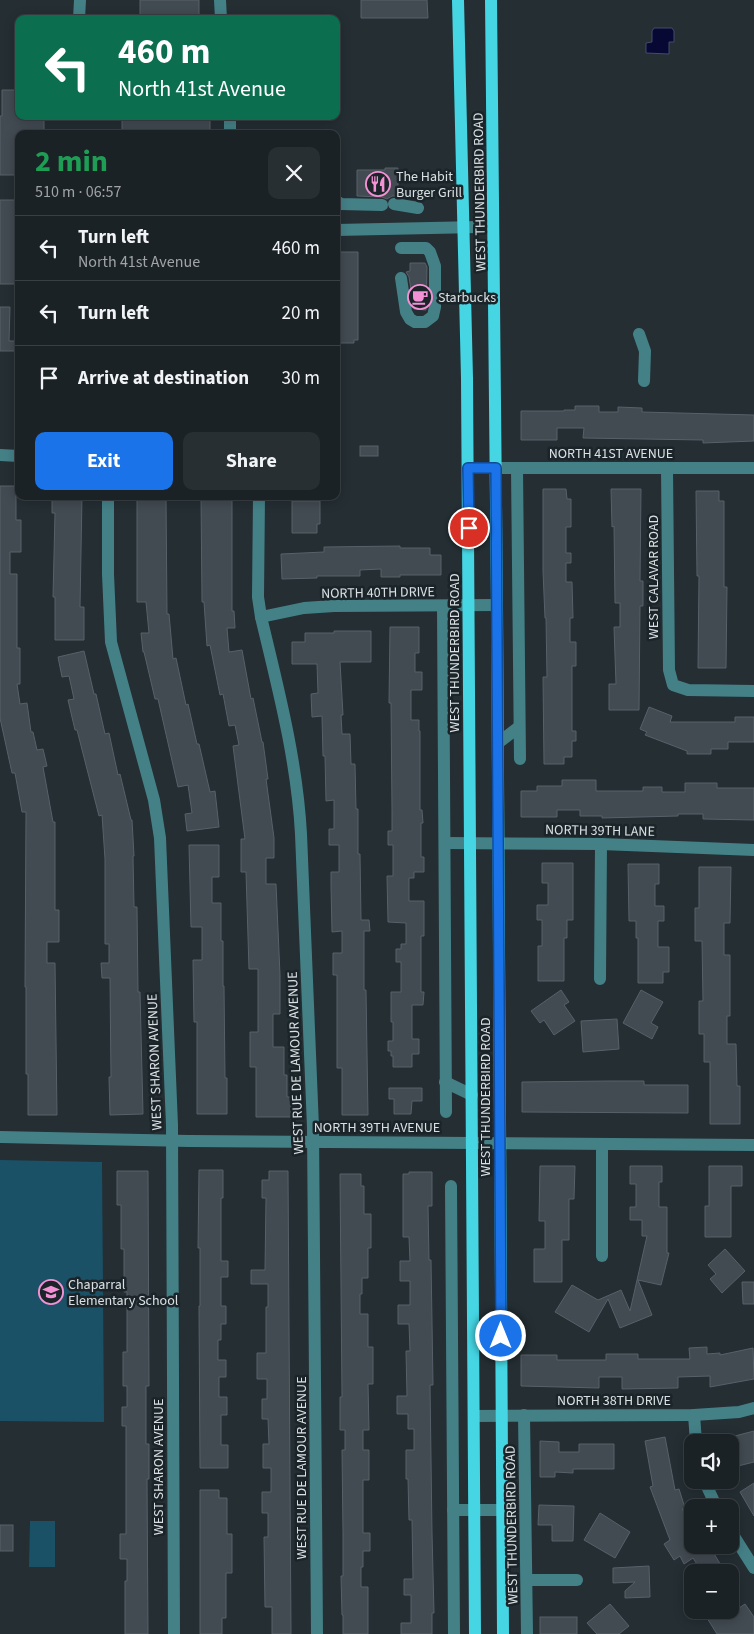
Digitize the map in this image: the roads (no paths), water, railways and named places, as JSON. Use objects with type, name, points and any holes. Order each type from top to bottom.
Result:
[{"type":"main road","name":"WEST THUNDERBIRD ROAD","points":[[458,0],[468,468],[475,1634]]},
{"type":"main road","name":"WEST THUNDERBIRD ROAD","points":[[491,0],[496,468],[503,1634]]},
{"type":"street","points":[[79,15],[80,0]]},
{"type":"street","points":[[220,0],[221,15]]},
{"type":"street","points":[[340,203],[388,204],[418,208]]},
{"type":"street","points":[[340,230],[478,226]]},
{"type":"street","points":[[401,248],[426,248],[430,252],[435,266],[435,308],[433,316],[425,322],[415,322],[410,319],[406,312],[401,278]]},
{"type":"street","points":[[639,334],[645,351],[644,381]]},
{"type":"street","points":[[0,455],[15,456]]},
{"type":"street","name":"NORTH 41ST AVENUE","points":[[468,468],[754,468]]},
{"type":"street","points":[[517,468],[520,759]]},
{"type":"street","name":"WEST CALAVAR ROAD","points":[[667,468],[668,670],[674,686],[688,690],[754,691]]},
{"type":"street","name":"WEST SHARON AVENUE","points":[[108,500],[108,574],[111,642],[154,800],[160,838],[172,1140],[174,1634]]},
{"type":"street","name":"WEST RUE DE LAMOUR AVENUE","points":[[260,500],[258,597],[284,715],[299,799],[313,1142],[317,1634]]},
{"type":"street","name":"NORTH 40TH DRIVE","points":[[261,617],[311,607],[497,605]]},
{"type":"street","name":"WEST THUNDERBIRD ROAD","points":[[443,606],[446,1112]]},
{"type":"street","points":[[498,743],[519,727]]},
{"type":"street","name":"NORTH 39TH LANE","points":[[445,843],[601,844],[754,850]]},
{"type":"street","points":[[600,979],[601,844]]},
{"type":"street","name":"WEST THUNDERBIRD ROAD","points":[[446,1082],[472,1095]]},
{"type":"street","name":"NORTH 39TH AVENUE","points":[[0,1138],[754,1145]]},
{"type":"street","points":[[602,1144],[602,1256]]},
{"type":"street","points":[[451,1186],[454,1634]]},
{"type":"street","points":[[452,1210],[472,1198]]},
{"type":"street","name":"NORTH 38TH DRIVE","points":[[474,1416],[694,1415],[739,1412],[754,1408]]},
{"type":"street","name":"WEST THUNDERBIRD ROAD","points":[[524,1415],[527,1634]]},
{"type":"street","points":[[694,1415],[695,1434]]},
{"type":"street","name":"WEST THUNDERBIRD ROAD","points":[[453,1510],[502,1510]]},
{"type":"street","points":[[739,1544],[754,1568]]},
{"type":"street","points":[[527,1580],[577,1580]]},
{"type":"place","name":"The Habit Burger Grill","points":[[378,184]]},
{"type":"place","name":"Starbucks","points":[[420,297]]},
{"type":"place","name":"Chaparral Elementary School","points":[[51,1292]]}]
